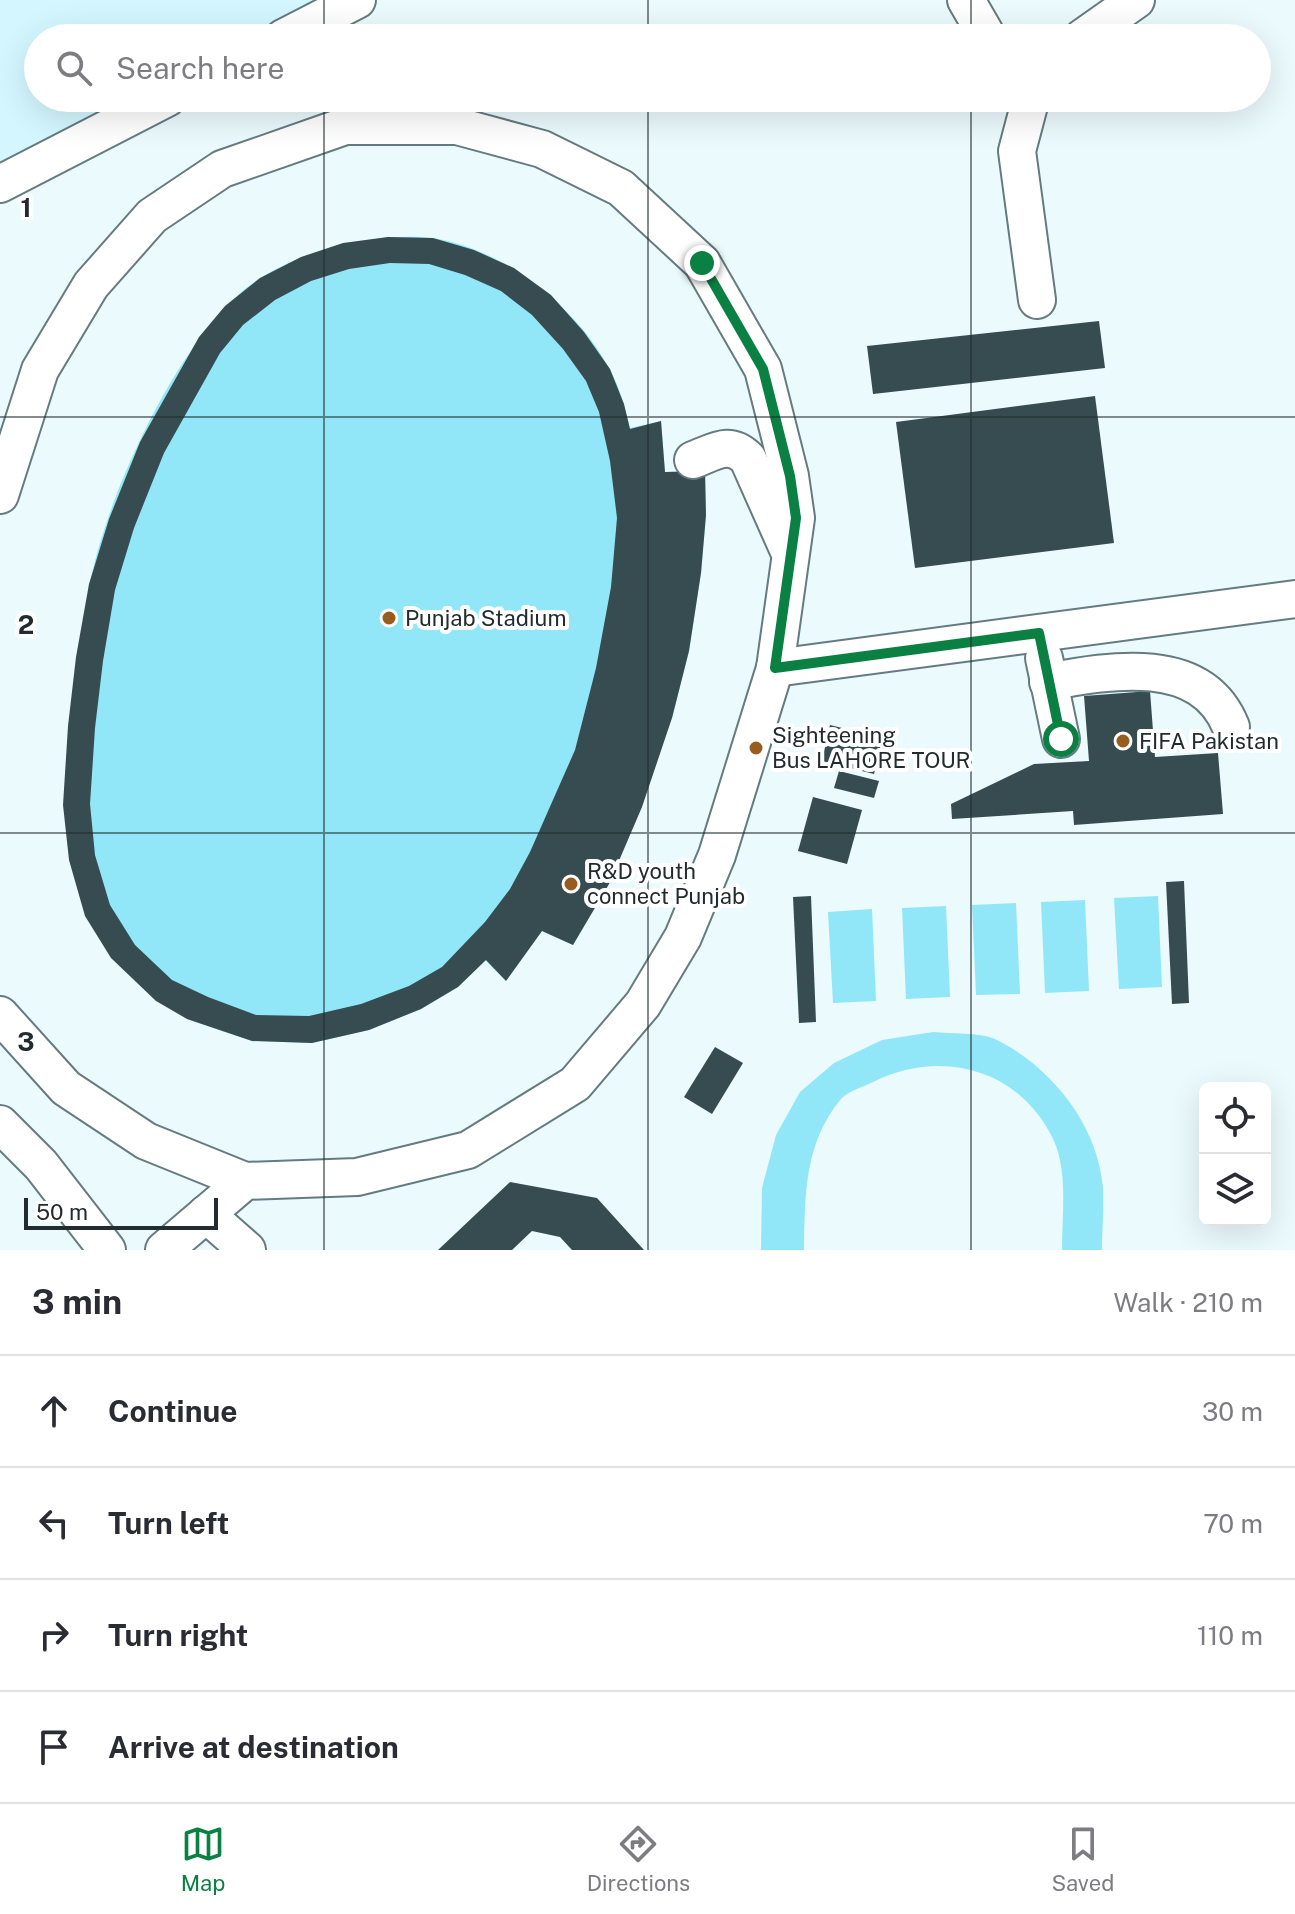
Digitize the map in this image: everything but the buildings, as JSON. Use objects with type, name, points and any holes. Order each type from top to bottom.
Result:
[{"type":"street","points":[[310,24],[357,0]]},
{"type":"street","points":[[966,0],[980,24]]},
{"type":"street","points":[[1102,24],[1136,0]]},
{"type":"street","points":[[0,184],[140,112]]},
{"type":"street","points":[[1027,112],[1017,151],[1037,300]]},
{"type":"street","points":[[0,495],[40,370],[91,285],[152,216],[222,169],[345,126],[457,126],[542,149],[621,188],[702,263],[763,369],[790,476],[796,518],[775,668],[717,855],[683,937],[643,1004],[575,1084],[468,1150],[357,1177],[245,1181],[146,1141],[66,1088],[0,1015]]},
{"type":"street","points":[[693,460],[725,448],[739,450],[748,459],[792,557]]},
{"type":"street","points":[[775,668],[1295,599]]},
{"type":"street","points":[[1134,620],[1142,672]]},
{"type":"street","points":[[1039,633],[1061,739]]},
{"type":"street","points":[[1048,682],[1142,672],[1171,675],[1211,694],[1224,709],[1231,727]]},
{"type":"street","points":[[0,1124],[41,1165],[107,1250]]},
{"type":"street","points":[[164,1250],[245,1181]]},
{"type":"street","points":[[206,1214],[247,1250]]},
{"type":"shaded area","points":[[0,0],[324,0],[278,24],[24,24],[24,112],[110,112],[0,170]]},
{"type":"shaded area","name":"Punjab Stadium","points":[[388,237],[426,237],[458,244],[510,267],[535,284],[558,303],[596,347],[617,384],[630,428],[661,421],[665,472],[705,471],[706,515],[701,573],[689,651],[672,718],[609,884],[573,945],[542,931],[506,981],[485,960],[458,987],[421,1009],[369,1030],[312,1043],[252,1041],[187,1019],[85,916],[87,620],[90,583],[99,546],[131,459],[178,371],[205,332],[233,300],[277,269],[323,251]]},
{"type":"shaded area","points":[[1158,896],[1162,987],[1119,989],[1114,898]]},
{"type":"shaded area","points":[[1085,900],[1089,991],[1045,993],[1041,902]]},
{"type":"shaded area","points":[[1016,903],[1020,994],[976,995],[972,905]]},
{"type":"shaded area","points":[[946,906],[950,997],[906,999],[902,908]]},
{"type":"shaded area","points":[[872,909],[876,1001],[833,1003],[828,912]]},
{"type":"shaded area","points":[[933,1032],[973,1034],[995,1039],[1035,1065],[1068,1100],[1092,1142],[1099,1165],[1103,1188],[1102,1250],[1062,1250],[1061,1167],[1054,1141],[1040,1116],[1000,1082],[977,1072],[951,1067],[925,1067],[899,1072],[856,1089],[841,1099],[829,1116],[813,1152],[806,1190],[804,1250],[761,1250],[762,1188],[776,1135],[800,1092],[834,1063],[882,1040]]},
{"type":"place","name":"Punjab Stadium","points":[[389,618]]},
{"type":"place","name":"FIFA Pakistan","points":[[1123,741]]},
{"type":"place","name":"Sighteening Bus LAHORE TOUR","points":[[756,748]]},
{"type":"place","name":"R&D youth connect Punjab","points":[[571,884]]},
{"type":"route","points":[[702,263],[763,369],[790,476],[796,518],[775,668],[1039,633],[1061,739]]}]
